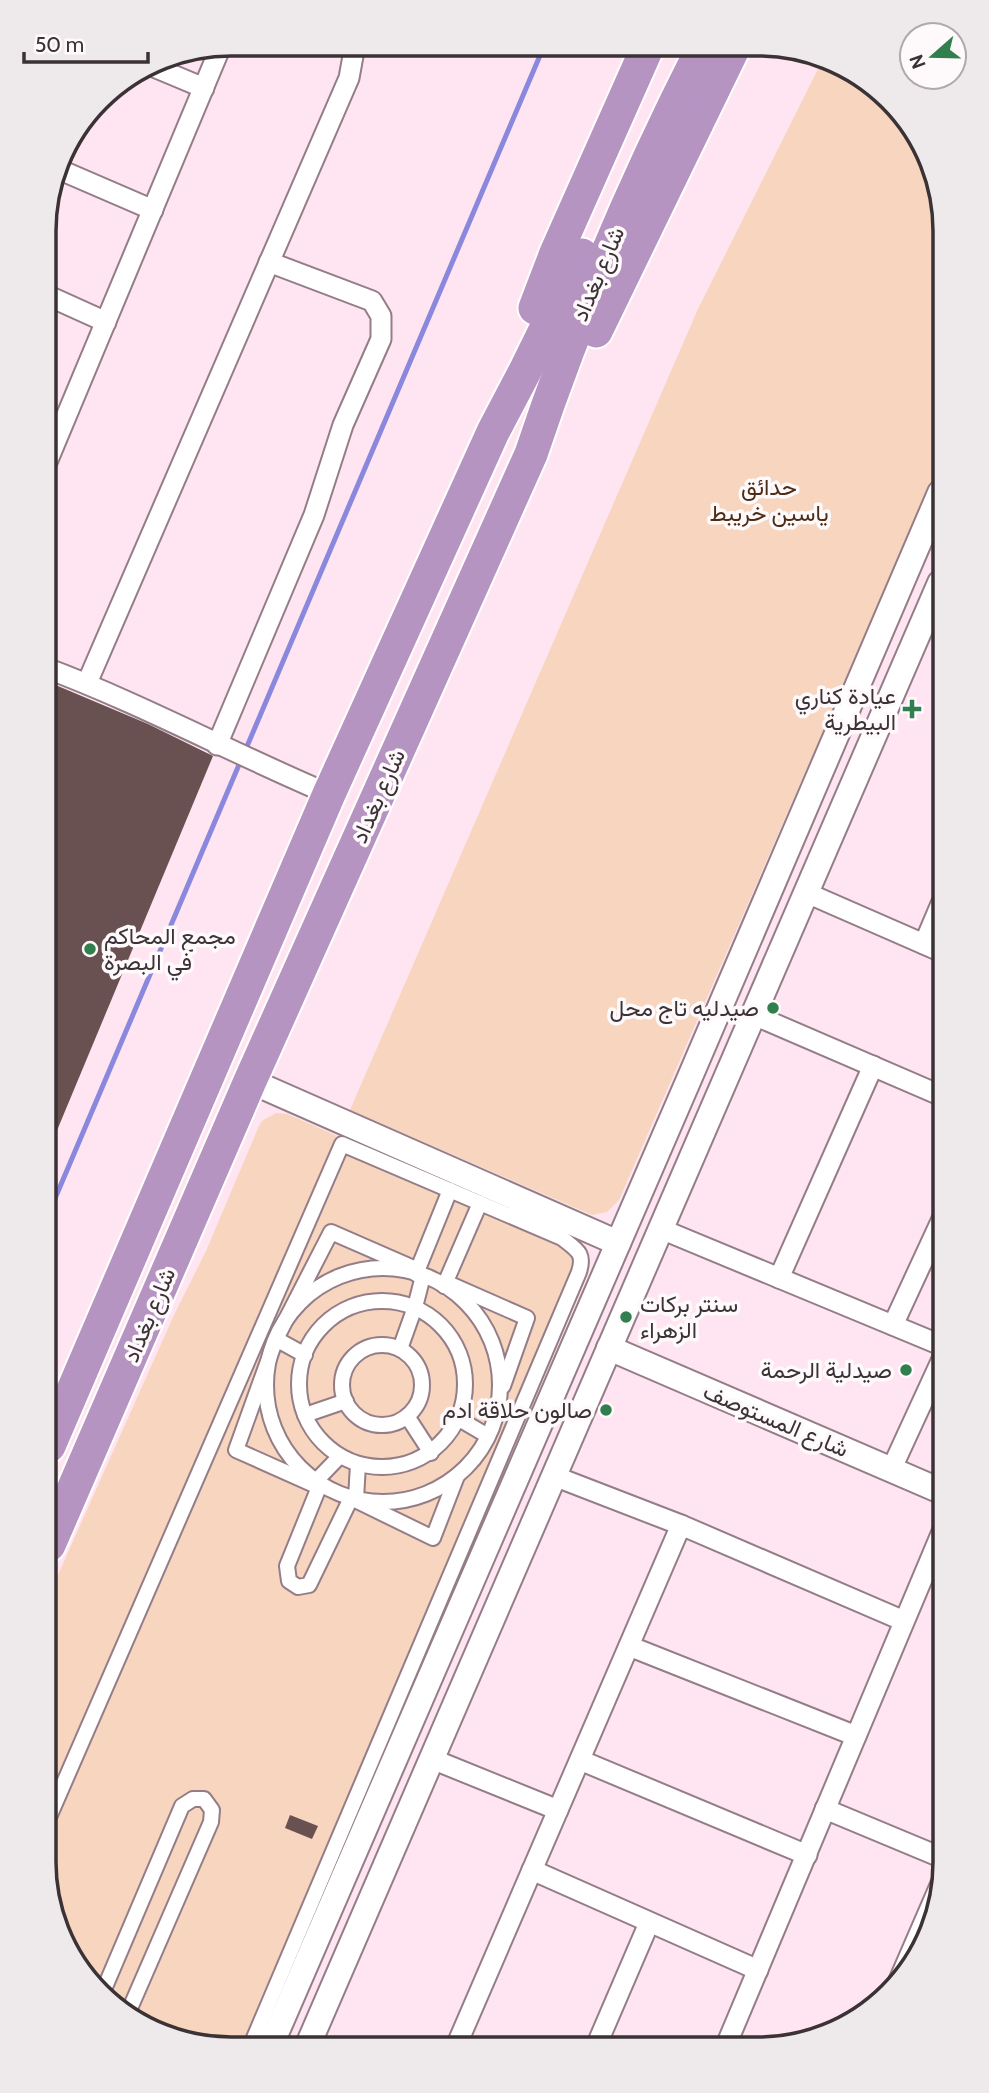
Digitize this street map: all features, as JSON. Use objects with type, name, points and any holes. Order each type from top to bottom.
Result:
[{"type":"highway","points":[[493,432],[519,351],[556,253],[644,56]]},
{"type":"highway","name":"شارع بغداد","points":[[56,1529],[250,1081],[531,454],[625,185],[676,56]]},
{"type":"highway","name":"شارع بغداد","points":[[56,1431],[329,794],[493,432],[556,310],[698,56]]},
{"type":"highway","points":[[531,454],[568,389],[730,56]]},
{"type":"street","points":[[56,421],[106,322],[217,56]]},
{"type":"street","points":[[87,683],[349,78],[353,56]]},
{"type":"street","points":[[162,70],[204,88]]},
{"type":"street","points":[[66,173],[153,210]]},
{"type":"street","points":[[225,748],[314,516],[343,425],[381,339],[381,316],[372,301],[269,262]]},
{"type":"street","points":[[56,299],[106,322]]},
{"type":"street","points":[[274,2037],[933,509]]},
{"type":"street","points":[[311,2037],[807,892],[933,618]]},
{"type":"street","points":[[56,672],[87,683],[258,764],[329,794]]},
{"type":"street","points":[[807,892],[933,948]]},
{"type":"street","points":[[754,1015],[933,1092]]},
{"type":"street","points":[[779,1278],[873,1066]]},
{"type":"street","points":[[691,1076],[721,1091]]},
{"type":"street","points":[[250,1081],[618,1244]]},
{"type":"street","points":[[56,1801],[342,1144],[562,1238],[578,1250],[582,1261],[579,1272],[254,2037]]},
{"type":"street","points":[[400,1349],[415,1307],[419,1273],[450,1190]]},
{"type":"street","points":[[445,1284],[480,1203]]},
{"type":"street","points":[[661,1229],[933,1342]]},
{"type":"street","points":[[353,1498],[373,1502],[396,1502],[418,1497],[438,1489],[470,1464],[488,1437],[527,1318],[419,1273],[331,1232],[275,1339],[236,1450],[353,1498],[433,1538],[457,1476]]},
{"type":"street","points":[[893,1325],[933,1240]]},
{"type":"street","points":[[358,1464],[353,1498],[310,1585],[298,1587],[289,1581],[287,1566],[319,1487],[296,1463],[273,1425],[266,1382],[275,1339],[302,1301],[340,1276],[386,1268],[419,1273]]},
{"type":"street","points":[[445,1284],[477,1317],[488,1335],[496,1355],[499,1398]]},
{"type":"street","points":[[385,1301],[415,1307],[443,1327],[460,1355],[466,1387],[459,1419],[451,1433],[430,1453],[413,1463],[381,1468],[358,1464],[340,1456],[323,1443],[305,1415],[299,1383],[305,1355],[314,1336],[325,1324],[352,1306],[385,1301]]},
{"type":"street","points":[[275,1339],[305,1355]]},
{"type":"street","points":[[376,1345],[400,1349],[416,1364],[422,1382],[418,1401],[407,1416],[390,1424],[371,1423],[354,1413],[346,1401],[342,1387],[343,1377],[346,1368],[358,1353],[376,1345]]},
{"type":"street","name":"شارع المستوصف","points":[[609,1348],[933,1488]]},
{"type":"street","points":[[891,1470],[933,1379]]},
{"type":"street","points":[[305,1415],[346,1401]]},
{"type":"street","points":[[407,1416],[430,1453]]},
{"type":"street","points":[[459,1419],[488,1437]]},
{"type":"street","points":[[314,1482],[340,1456]]},
{"type":"street","points":[[554,1476],[681,1525],[904,1621]]},
{"type":"street","points":[[460,2037],[681,1525]]},
{"type":"street","points":[[485,1549],[517,1562]]},
{"type":"street","points":[[730,2037],[933,1553]]},
{"type":"street","points":[[629,1646],[856,1736]]},
{"type":"street","points":[[432,1759],[558,1810]]},
{"type":"street","points":[[580,1760],[807,1854]]},
{"type":"street","points":[[106,1985],[182,1806],[193,1799],[204,1799],[212,1810],[211,1822],[131,2005]]},
{"type":"street","points":[[825,1810],[933,1853]]},
{"type":"street","points":[[532,1870],[758,1970]]},
{"type":"street","points":[[600,2037],[649,1923]]},
{"type":"street","points":[[292,1996],[323,2010]]},
{"type":"green space","name":"حدائق ياسين خريبط","points":[[819,67],[855,86],[897,125],[920,164],[927,186],[933,231],[933,478],[619,1200],[607,1212],[592,1215],[350,1110],[698,309]]},
{"type":"green space","points":[[276,1113],[287,1114],[580,1242],[587,1249],[590,1263],[257,2037],[220,2037],[175,2028],[125,2001],[107,1986],[92,1968],[69,1929],[62,1907],[56,1862],[56,1579],[174,1315],[206,1251],[262,1121]]},
{"type":"building","name":"مجمع المحاكم في البصرة","points":[[56,685],[148,724],[213,756],[56,1133]]},
{"type":"building","points":[[290,1815],[318,1826],[312,1839],[285,1828]]},
{"type":"waterway","points":[[245,751],[540,56]]},
{"type":"waterway","points":[[56,1196],[241,760]]},
{"type":"place","name":"عيادة كناري البيطرية","points":[[912,709]]},
{"type":"place","name":"مجمع المحاكم في البصرة","points":[[90,949]]},
{"type":"place","name":"صيدليه تاج محل","points":[[773,1008]]},
{"type":"place","name":"سنتر بركات الزهراء","points":[[626,1317]]},
{"type":"place","name":"صيدلية الرحمة","points":[[906,1370]]},
{"type":"place","name":"صالون حلاقة ادم","points":[[606,1410]]}]
